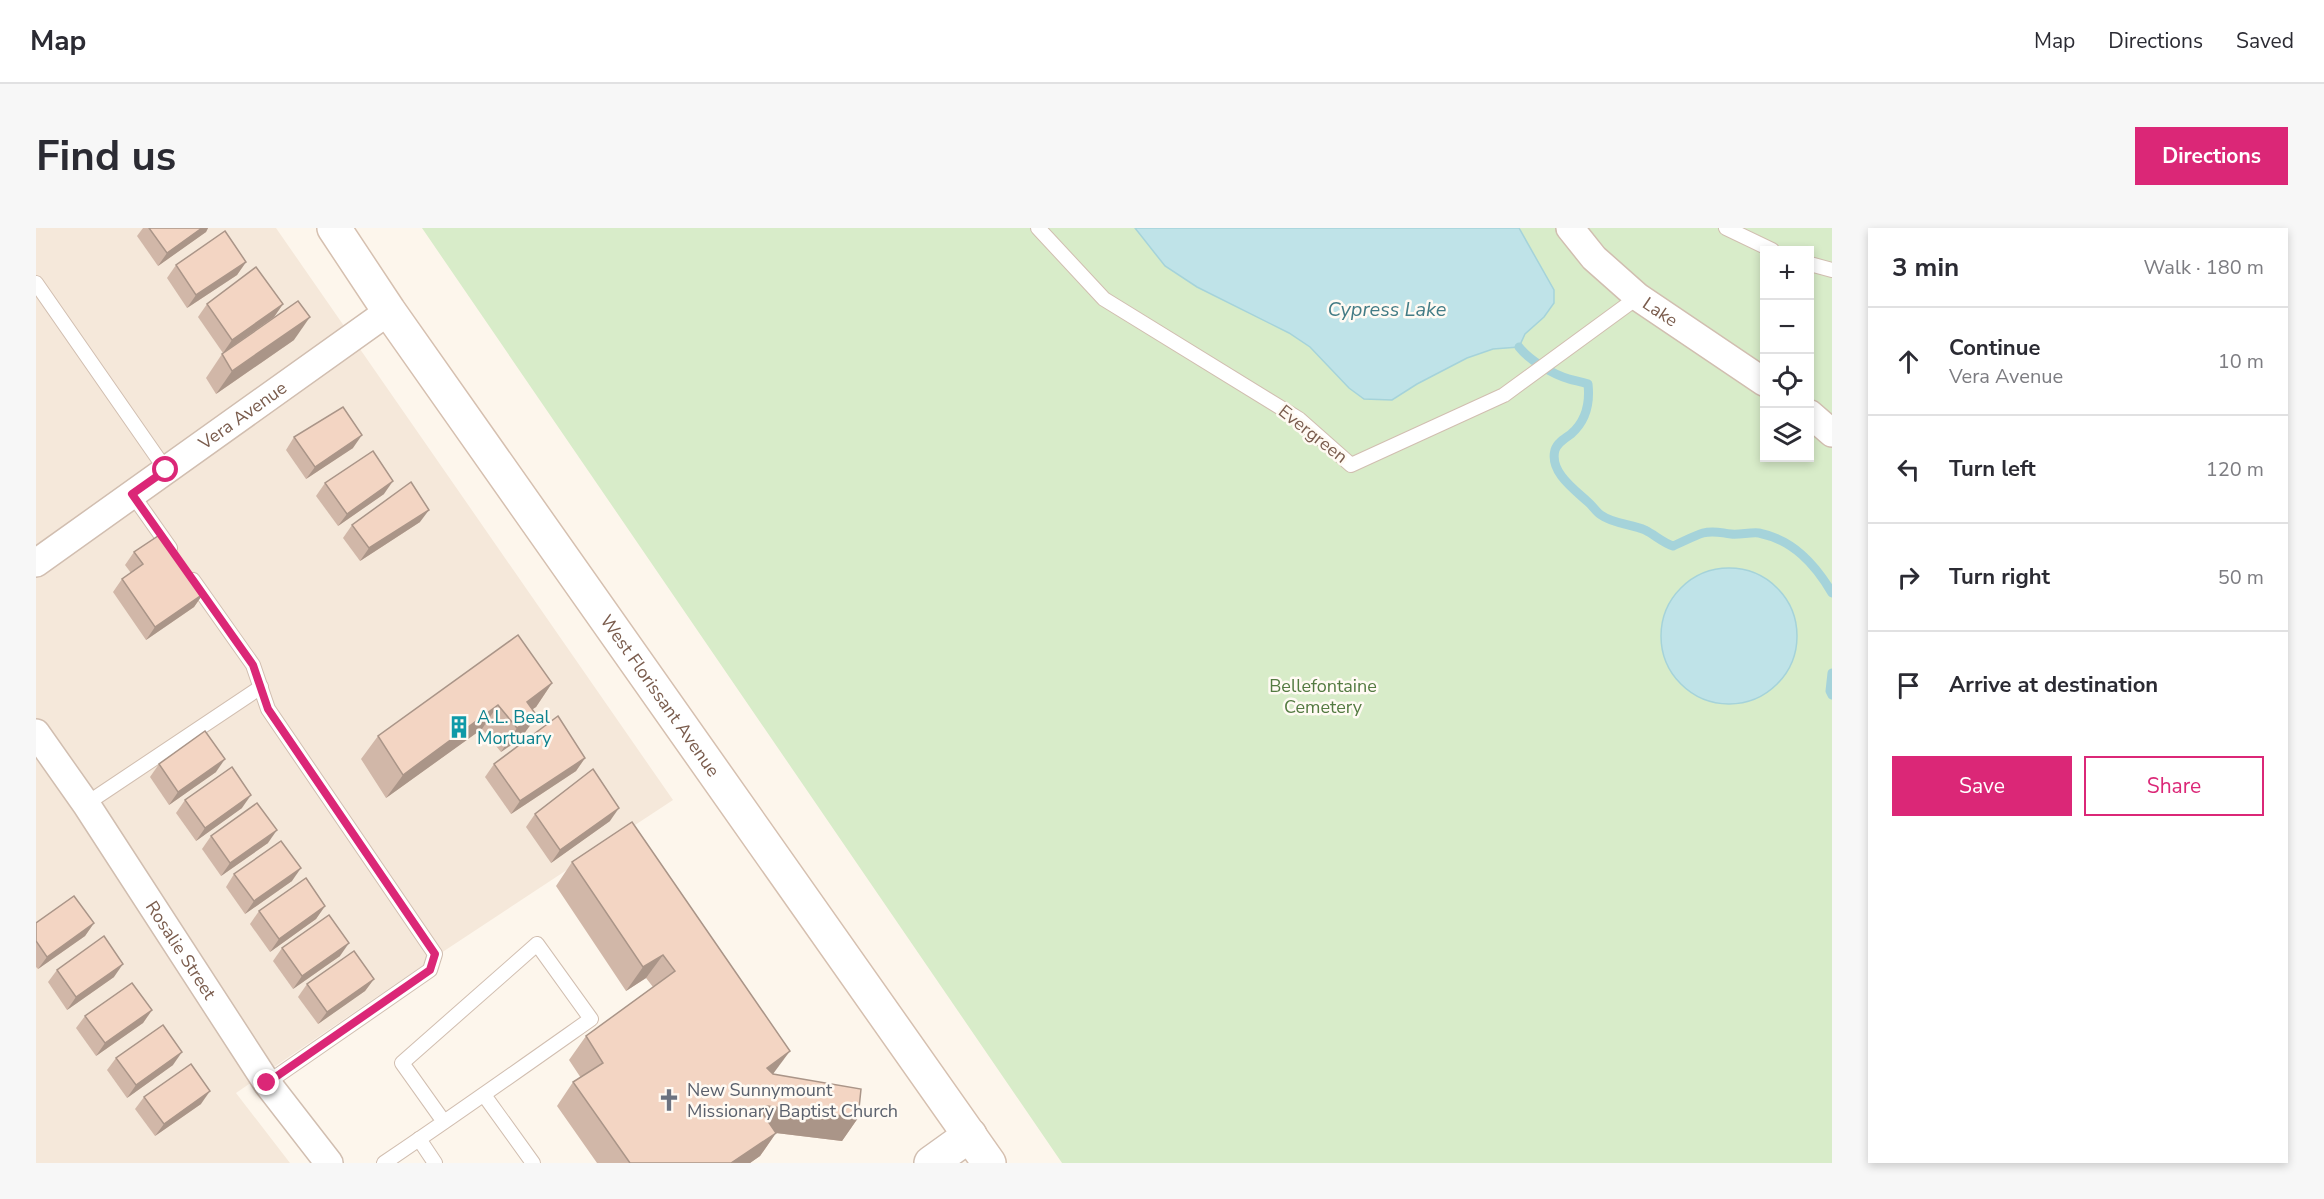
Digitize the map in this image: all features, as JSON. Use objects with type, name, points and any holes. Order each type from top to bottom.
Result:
[{"type":"main road","name":"West Florissant Avenue","points":[[334,228],[389,311],[989,1163]]},
{"type":"main road","points":[[931,1163],[970,1136]]},
{"type":"street","name":"Lake","points":[[1570,228],[1594,258],[1638,297],[1760,379]]},
{"type":"street","name":"Vera Avenue","points":[[36,563],[389,311]]},
{"type":"street","points":[[1814,418],[1832,433]]},
{"type":"street","name":"Rosalie Street","points":[[36,733],[86,804],[267,1083],[329,1163]]},
{"type":"lane","name":"Evergreen","points":[[1038,228],[1104,299],[1299,419],[1351,465],[1504,395],[1638,297]]},
{"type":"lane","points":[[1726,228],[1764,246]]},
{"type":"lane","points":[[1814,265],[1832,270]]},
{"type":"lane","points":[[37,285],[166,470]]},
{"type":"lane","points":[[132,494],[253,665],[268,709],[435,954],[430,970],[267,1083]]},
{"type":"lane","points":[[86,804],[261,687]]},
{"type":"lane","points":[[384,1163],[484,1095],[591,1019],[537,944],[402,1063],[444,1122]]},
{"type":"lane","points":[[484,1095],[533,1163]]},
{"type":"lane","points":[[419,1139],[435,1163]]},
{"type":"shaded area","points":[[36,228],[276,228],[673,800],[441,953],[236,1093],[290,1163],[36,1163]]},
{"type":"green space","name":"Bellefontaine Cemetery","points":[[422,228],[1832,228],[1832,1163],[1062,1163]]},
{"type":"water","name":"Cypress Lake","points":[[1135,228],[1519,228],[1554,290],[1554,303],[1544,317],[1525,334],[1519,347],[1493,349],[1467,358],[1392,400],[1364,399],[1349,388],[1310,347],[1289,333],[1197,287],[1165,266]]},
{"type":"water","points":[[1729,568],[1755,573],[1767,579],[1777,588],[1786,598],[1792,610],[1797,636],[1792,662],[1786,674],[1777,684],[1767,693],[1755,699],[1729,704],[1703,699],[1691,693],[1681,684],[1672,674],[1666,662],[1661,636],[1666,610],[1672,598],[1681,588],[1691,579],[1703,573]]},
{"type":"building","points":[[149,228],[202,228],[167,253]]},
{"type":"building","points":[[225,231],[246,262],[196,295],[176,265]]},
{"type":"building","points":[[256,267],[283,304],[232,340],[207,304]]},
{"type":"building","points":[[298,301],[310,317],[232,371],[222,354]]},
{"type":"building","points":[[343,407],[362,435],[315,467],[294,437]]},
{"type":"building","points":[[373,451],[393,481],[347,514],[325,483]]},
{"type":"building","points":[[411,482],[429,510],[369,548],[352,525]]},
{"type":"building","points":[[161,534],[203,594],[155,627],[122,579],[143,564],[134,552]]},
{"type":"building","name":"A.L. Beal Mortuary","points":[[518,635],[552,683],[527,702],[537,716],[517,728],[498,705],[403,775],[378,736]]},
{"type":"building","points":[[558,716],[585,758],[520,801],[494,764]]},
{"type":"building","points":[[205,731],[225,759],[178,792],[159,764]]},
{"type":"building","points":[[232,767],[251,795],[205,828],[185,800]]},
{"type":"building","points":[[593,769],[619,808],[560,850],[535,814]]},
{"type":"building","points":[[257,803],[277,830],[230,863],[211,836]]},
{"type":"building","points":[[632,822],[790,1051],[767,1068],[773,1074],[861,1089],[858,1118],[767,1106],[759,1108],[776,1133],[731,1163],[630,1163],[573,1082],[603,1063],[586,1036],[675,971],[663,955],[643,967],[572,862]]},
{"type":"building","points":[[281,841],[301,868],[254,901],[234,874]]},
{"type":"building","points":[[306,878],[325,906],[279,939],[259,911]]},
{"type":"building","points":[[74,896],[94,923],[47,957],[36,941],[36,923]]},
{"type":"building","points":[[329,915],[349,943],[302,976],[282,948]]},
{"type":"building","points":[[104,936],[123,964],[76,997],[57,970]]},
{"type":"building","points":[[354,951],[374,979],[327,1012],[307,984]]},
{"type":"building","points":[[132,983],[152,1010],[105,1043],[85,1016]]},
{"type":"building","points":[[163,1025],[182,1052],[136,1085],[116,1058]]},
{"type":"building","points":[[191,1064],[210,1091],[164,1124],[144,1097]]},
{"type":"waterway","points":[[1519,347],[1535,362],[1548,370],[1562,377],[1588,384],[1588,398],[1583,417],[1576,429],[1558,445],[1554,458],[1564,480],[1599,514],[1645,530],[1673,546],[1699,534],[1711,532],[1759,533],[1771,536],[1793,547],[1802,555],[1818,572],[1832,593]]},
{"type":"waterway","points":[[1832,673],[1830,691],[1832,695]]},
{"type":"place","name":"A.L. Beal Mortuary","points":[[459,727]]},
{"type":"place","name":"New Sunnymount Missionary Baptist Church","points":[[669,1100]]},
{"type":"route","points":[[166,470],[132,494],[253,665],[268,709],[435,954],[430,970],[267,1083]]}]
